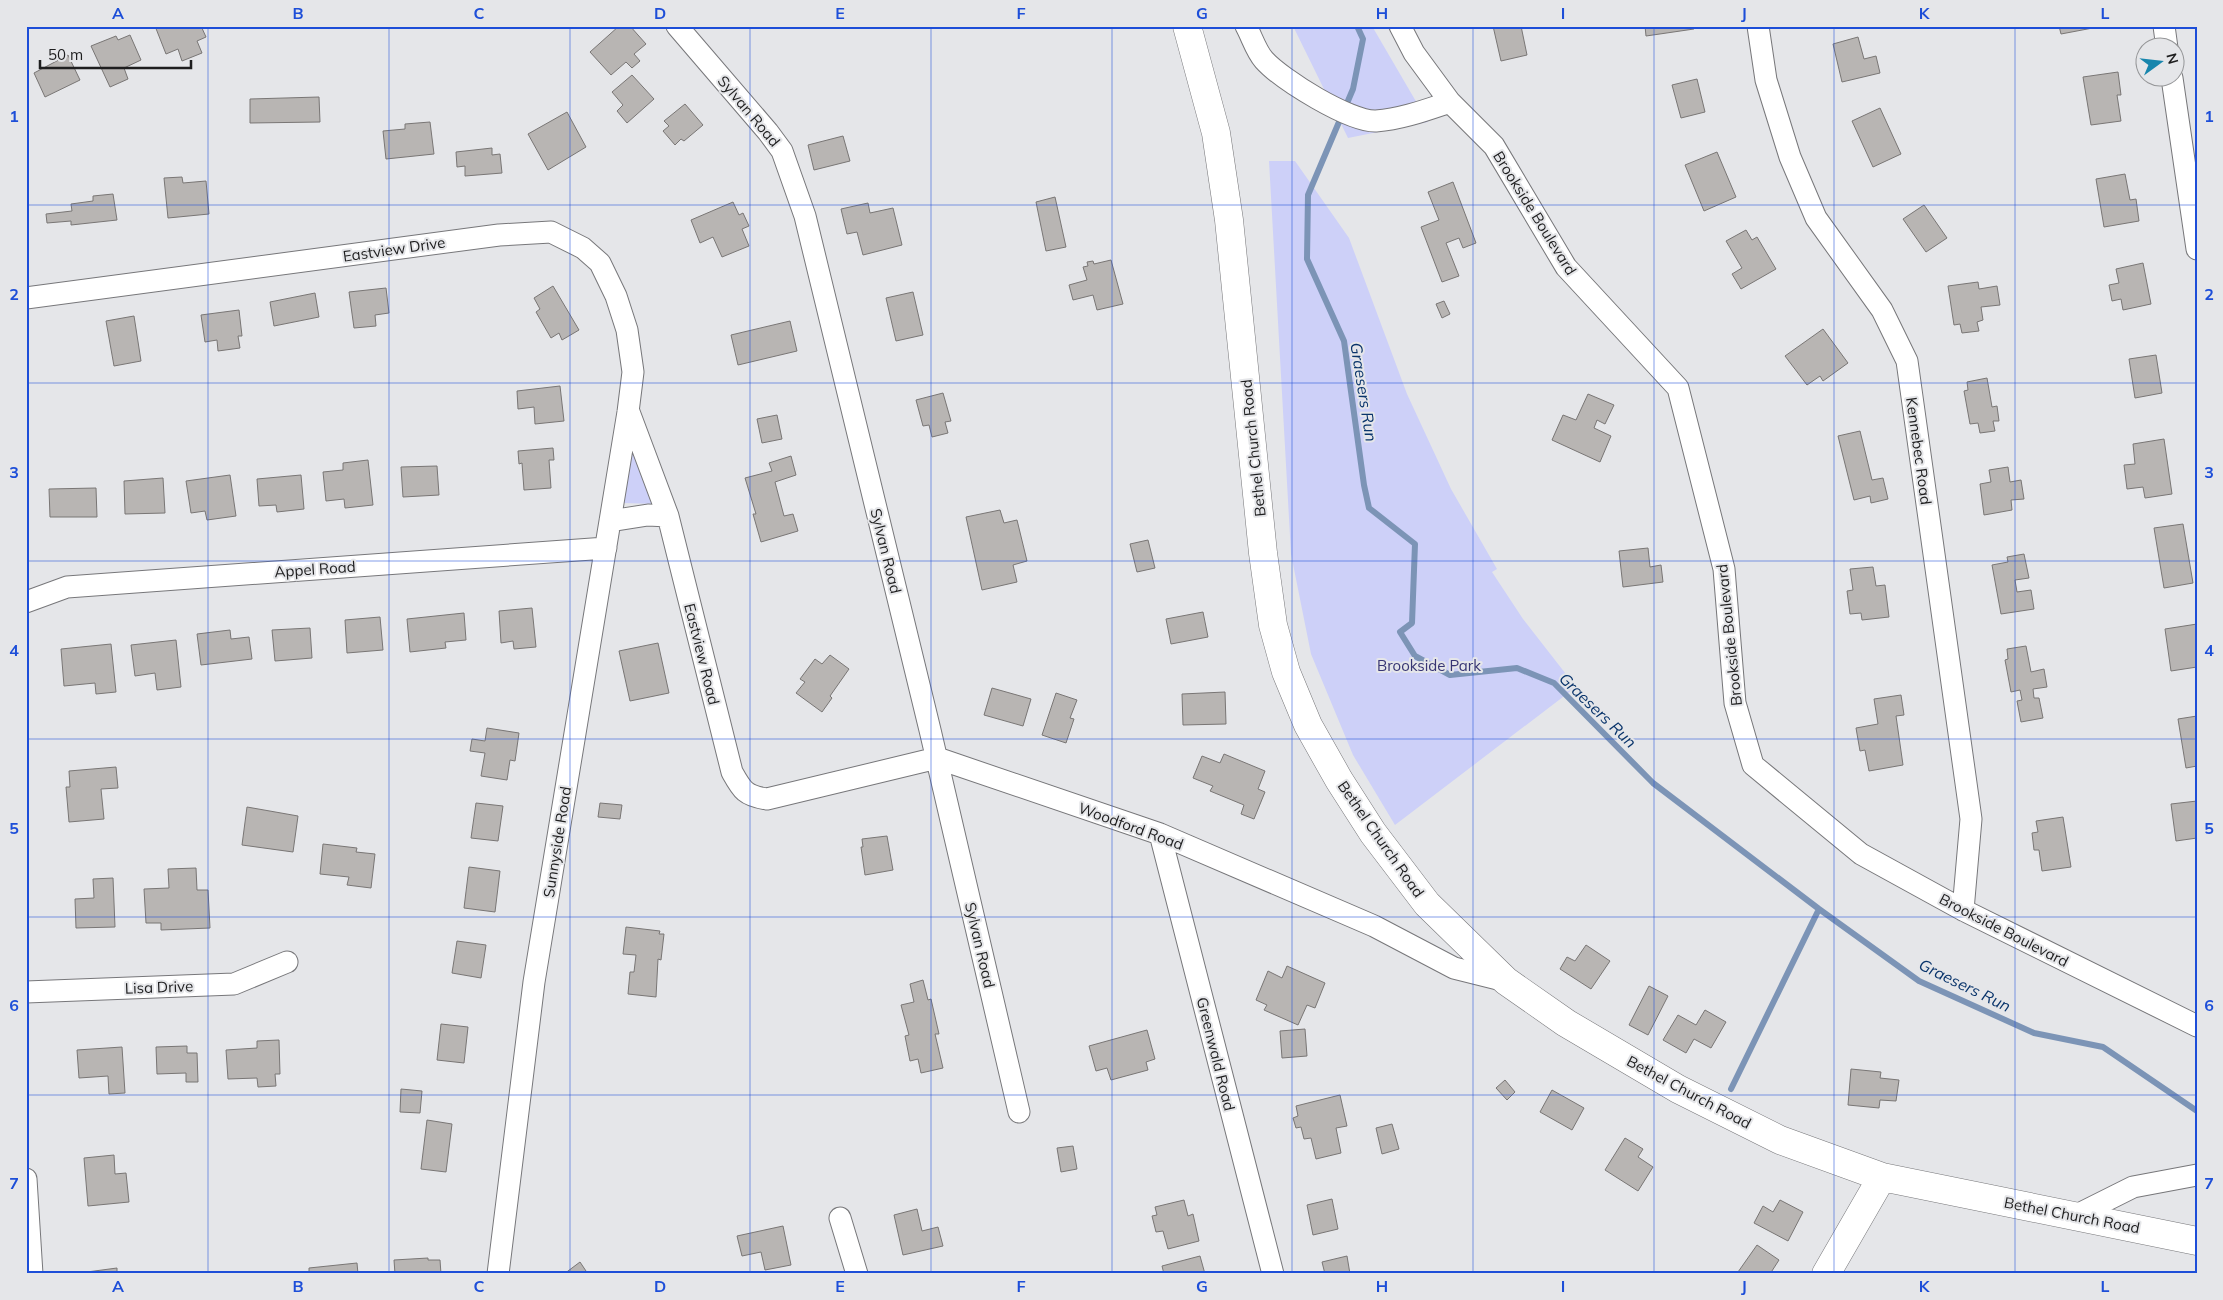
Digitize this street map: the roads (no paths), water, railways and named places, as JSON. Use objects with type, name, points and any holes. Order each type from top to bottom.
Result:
[{"type":"street","name":"Sylvan Road","points":[[677,26],[768,132],[782,151],[790,168],[816,261],[937,758],[1019,1112]]},
{"type":"street","name":"Bethel Church Road","points":[[1187,26],[1216,133],[1229,220],[1263,553],[1273,625],[1286,672],[1308,725],[1338,780],[1373,833],[1427,904],[1506,981],[1566,1023],[1678,1089],[1780,1140],[1882,1177],[2197,1241]]},
{"type":"street","points":[[1246,26],[1264,59],[1301,90],[1345,112],[1374,121],[1410,116],[1450,102]]},
{"type":"street","name":"Brookside Boulevard","points":[[1400,26],[1414,53],[1450,102],[1494,146],[1566,267],[1678,388],[1724,568],[1735,703],[1753,765],[1861,854],[1963,910],[2197,1026]]},
{"type":"street","name":"Kennebec Road","points":[[1758,26],[1766,80],[1790,157],[1816,218],[1882,310],[1907,361],[1971,819],[1963,910]]},
{"type":"street","points":[[2173,88],[2197,249]]},
{"type":"street","name":"Eastview Drive","points":[[26,298],[499,235],[551,232],[583,248],[600,263],[616,296],[627,330],[633,372],[628,412]]},
{"type":"street","name":"Eastview Road","points":[[628,412],[668,516],[732,772],[743,790],[753,797],[767,800],[937,758]]},
{"type":"street","name":"Sunnyside Road","points":[[498,1274],[534,982],[628,412]]},
{"type":"street","points":[[610,520],[648,514],[668,516]]},
{"type":"street","name":"Appel Road","points":[[26,602],[67,587],[606,548]]},
{"type":"street","name":"Woodford Road","points":[[937,758],[1160,834],[1374,926],[1454,968],[1506,981]]},
{"type":"street","name":"Greenwald Road","points":[[1160,834],[1273,1274]]},
{"type":"street","name":"Lisa Drive","points":[[26,992],[234,984],[287,962]]},
{"type":"street","points":[[2075,1216],[2133,1187],[2193,1176]]},
{"type":"street","points":[[1826,1274],[1882,1177]]},
{"type":"street","points":[[26,1179],[32,1274]]},
{"type":"street","points":[[840,1218],[857,1274]]},
{"type":"waterway","name":"Graesers Run","points":[[1357,26],[1363,39],[1353,89],[1308,195],[1307,259],[1344,341],[1364,485],[1369,508],[1415,544],[1412,623],[1400,632],[1415,656],[1450,675],[1517,668],[1554,683],[1653,783],[1819,909],[1919,981],[2034,1033],[2103,1047],[2197,1111]]},
{"type":"waterway","points":[[1731,1089],[1819,909]]},
{"type":"park label","name":"Brookside Park","points":[[1429,665]]}]
